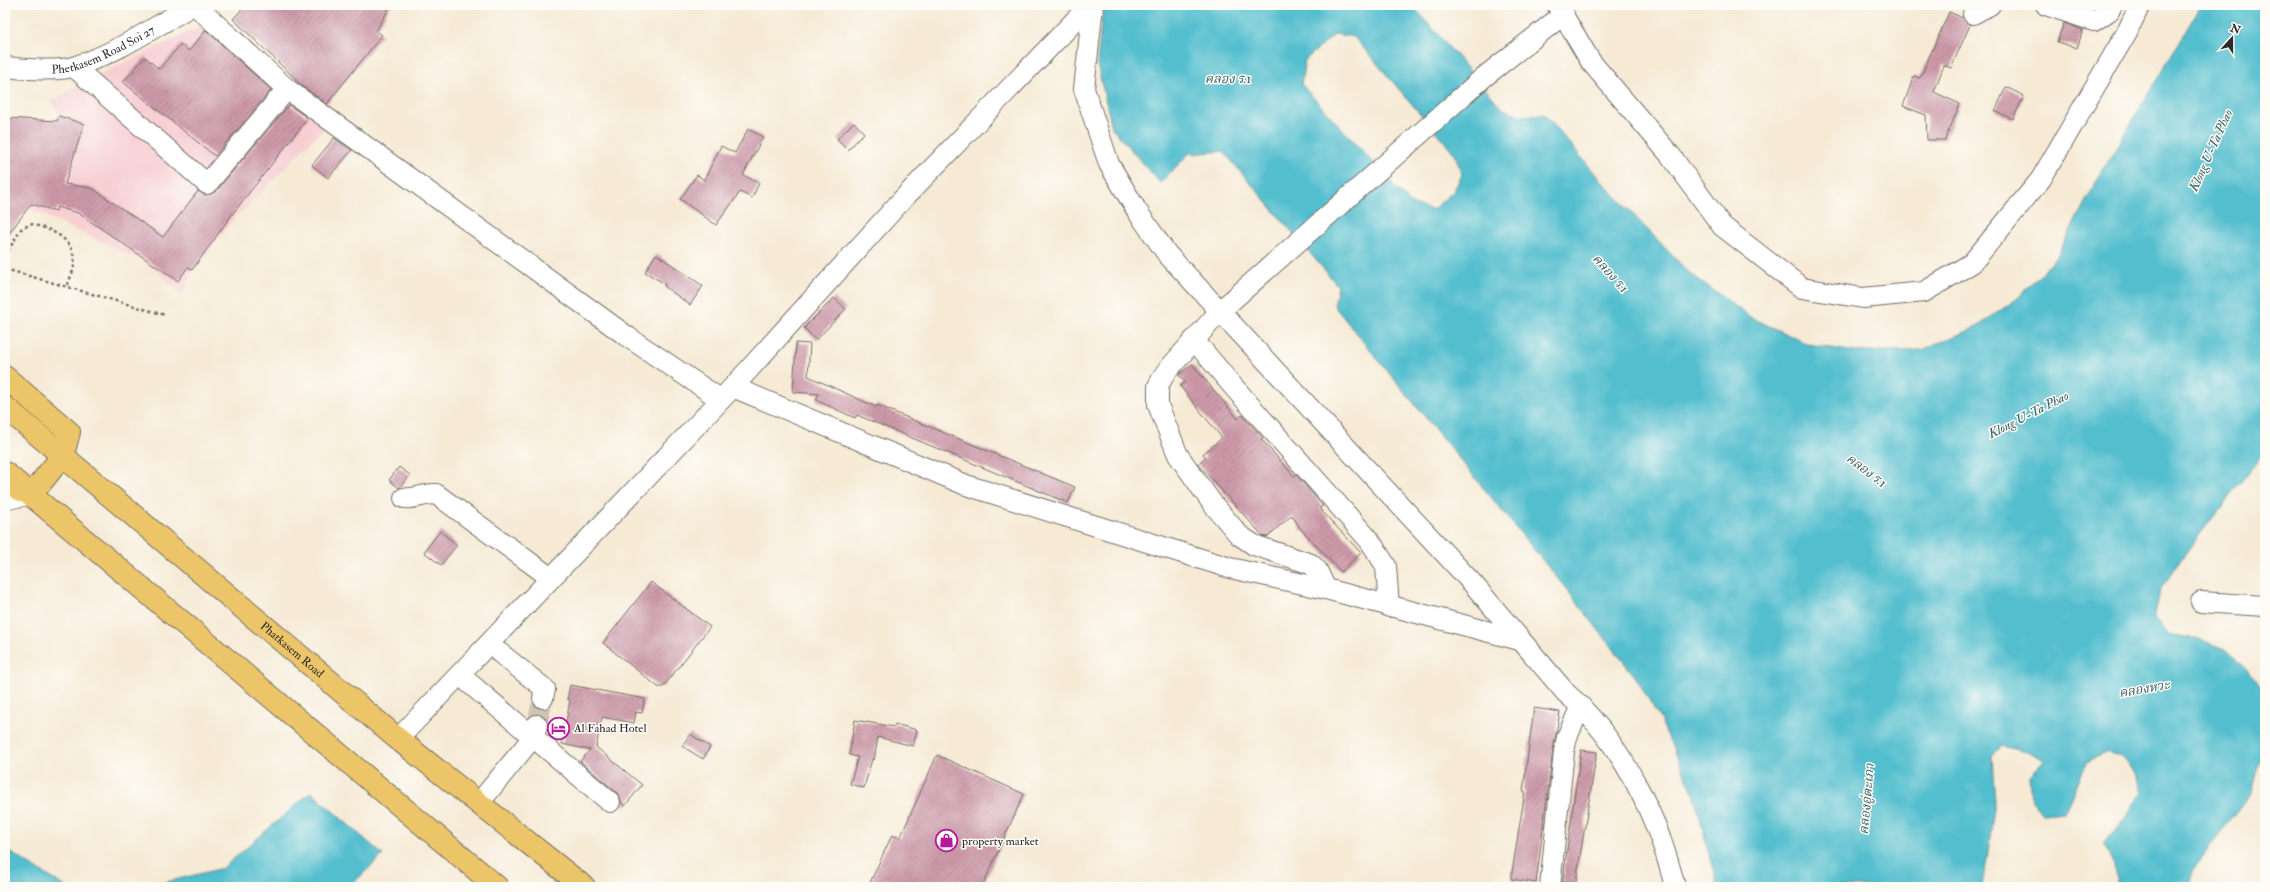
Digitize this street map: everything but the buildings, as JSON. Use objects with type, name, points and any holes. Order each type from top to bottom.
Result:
[{"type":"highway","points":[[5,377],[69,432],[63,455],[31,495]]},
{"type":"highway","name":"Phatkasem Road","points":[[5,407],[398,739],[584,887]]},
{"type":"highway","points":[[5,473],[497,887]]},
{"type":"highway","points":[[5,482],[31,495]]},
{"type":"street","name":"Phetkasem Road Soi 27","points":[[5,67],[23,69],[74,67],[120,46],[194,5]]},
{"type":"street","points":[[194,5],[287,89],[628,337],[726,393],[966,485],[1230,568],[1326,589],[1520,640]]},
{"type":"street","points":[[1091,5],[1084,89],[1109,164],[1137,211],[1167,254],[1474,585],[1566,693],[1581,706],[1627,766],[1668,858],[1675,887]]},
{"type":"street","points":[[398,739],[726,393],[901,201],[1091,5]]},
{"type":"street","points":[[2046,5],[2094,21],[2108,11],[2112,5]]},
{"type":"street","points":[[1326,589],[1317,570],[1311,564],[1254,545],[1239,535],[1212,503],[1178,455],[1158,405],[1158,386],[1166,372],[1220,311],[1561,9],[1591,62],[1671,156],[1722,226],[1802,288],[1863,298],[1924,292],[1972,263],[2041,179],[2127,32],[2140,5]]},
{"type":"street","points":[[74,67],[207,184],[287,89]]},
{"type":"street","points":[[1194,340],[1370,541],[1386,566],[1390,607]]},
{"type":"street","points":[[404,498],[413,500],[429,494],[436,494],[551,578]]},
{"type":"street","points":[[5,499],[31,495]]},
{"type":"street","points":[[2201,602],[2265,606]]},
{"type":"street","points":[[500,653],[545,688],[543,698]]},
{"type":"street","points":[[468,682],[536,730],[610,802]]},
{"type":"street","points":[[1550,887],[1564,751],[1567,737],[1581,706]]},
{"type":"street","points":[[479,803],[536,730]]},
{"type":"path","points":[[5,256],[21,229],[31,224],[48,228],[65,238],[74,254],[74,266],[67,287]]},
{"type":"path","points":[[5,269],[165,315]]},
{"type":"shaded area","points":[[203,25],[329,123],[244,210],[238,213],[192,273],[182,294],[148,263],[28,208],[59,112],[50,102],[94,77]]},
{"type":"water","points":[[1103,5],[1412,5],[1503,109],[1522,116],[1544,114],[1606,186],[1687,271],[1750,317],[1808,344],[1855,352],[1922,350],[1977,327],[2018,298],[2056,257],[2100,175],[2201,5],[2265,5],[2265,451],[2190,547],[2160,590],[2154,619],[2168,634],[2200,640],[2226,649],[2258,680],[2265,699],[2265,745],[2252,792],[2193,868],[2191,887],[2116,887],[2116,870],[2104,844],[2124,820],[2141,792],[2138,776],[2122,757],[2105,753],[2087,762],[2064,813],[2044,815],[2031,800],[2029,776],[2044,761],[2027,752],[2001,746],[1992,757],[1995,802],[1983,887],[1717,887],[1694,794],[1660,719],[1637,679],[1567,590],[1334,306],[1338,286],[1223,151],[1192,154],[1191,152],[1160,183],[1112,128],[1097,64]],"holes":[[[1335,34],[1354,37],[1455,154],[1462,175],[1453,192],[1432,210],[1411,204],[1301,84],[1305,60]]]},
{"type":"water","points":[[311,792],[383,855],[349,887],[146,887],[223,868]]},
{"type":"water","points":[[8,851],[66,887],[5,887],[5,852]]},
{"type":"tunnel","points":[[537,725],[543,698]]},
{"type":"place","name":"Al Fahad Hotel","points":[[559,728]]},
{"type":"place","name":"property market","points":[[946,841]]},
{"type":"water label","name":"คลอง ร.1","points":[[1228,78]]},
{"type":"water label","name":"Klong U-Ta Phao","points":[[2210,150]]},
{"type":"water label","name":"คลอง ร.1","points":[[1611,273]]},
{"type":"water label","name":"Klong U-Ta Phao","points":[[2028,414]]},
{"type":"water label","name":"คลอง ร.1","points":[[1867,470]]},
{"type":"water label","name":"คลองหวะ","points":[[2144,688]]},
{"type":"water label","name":"คลองอู่ตะเภา","points":[[1866,799]]}]
